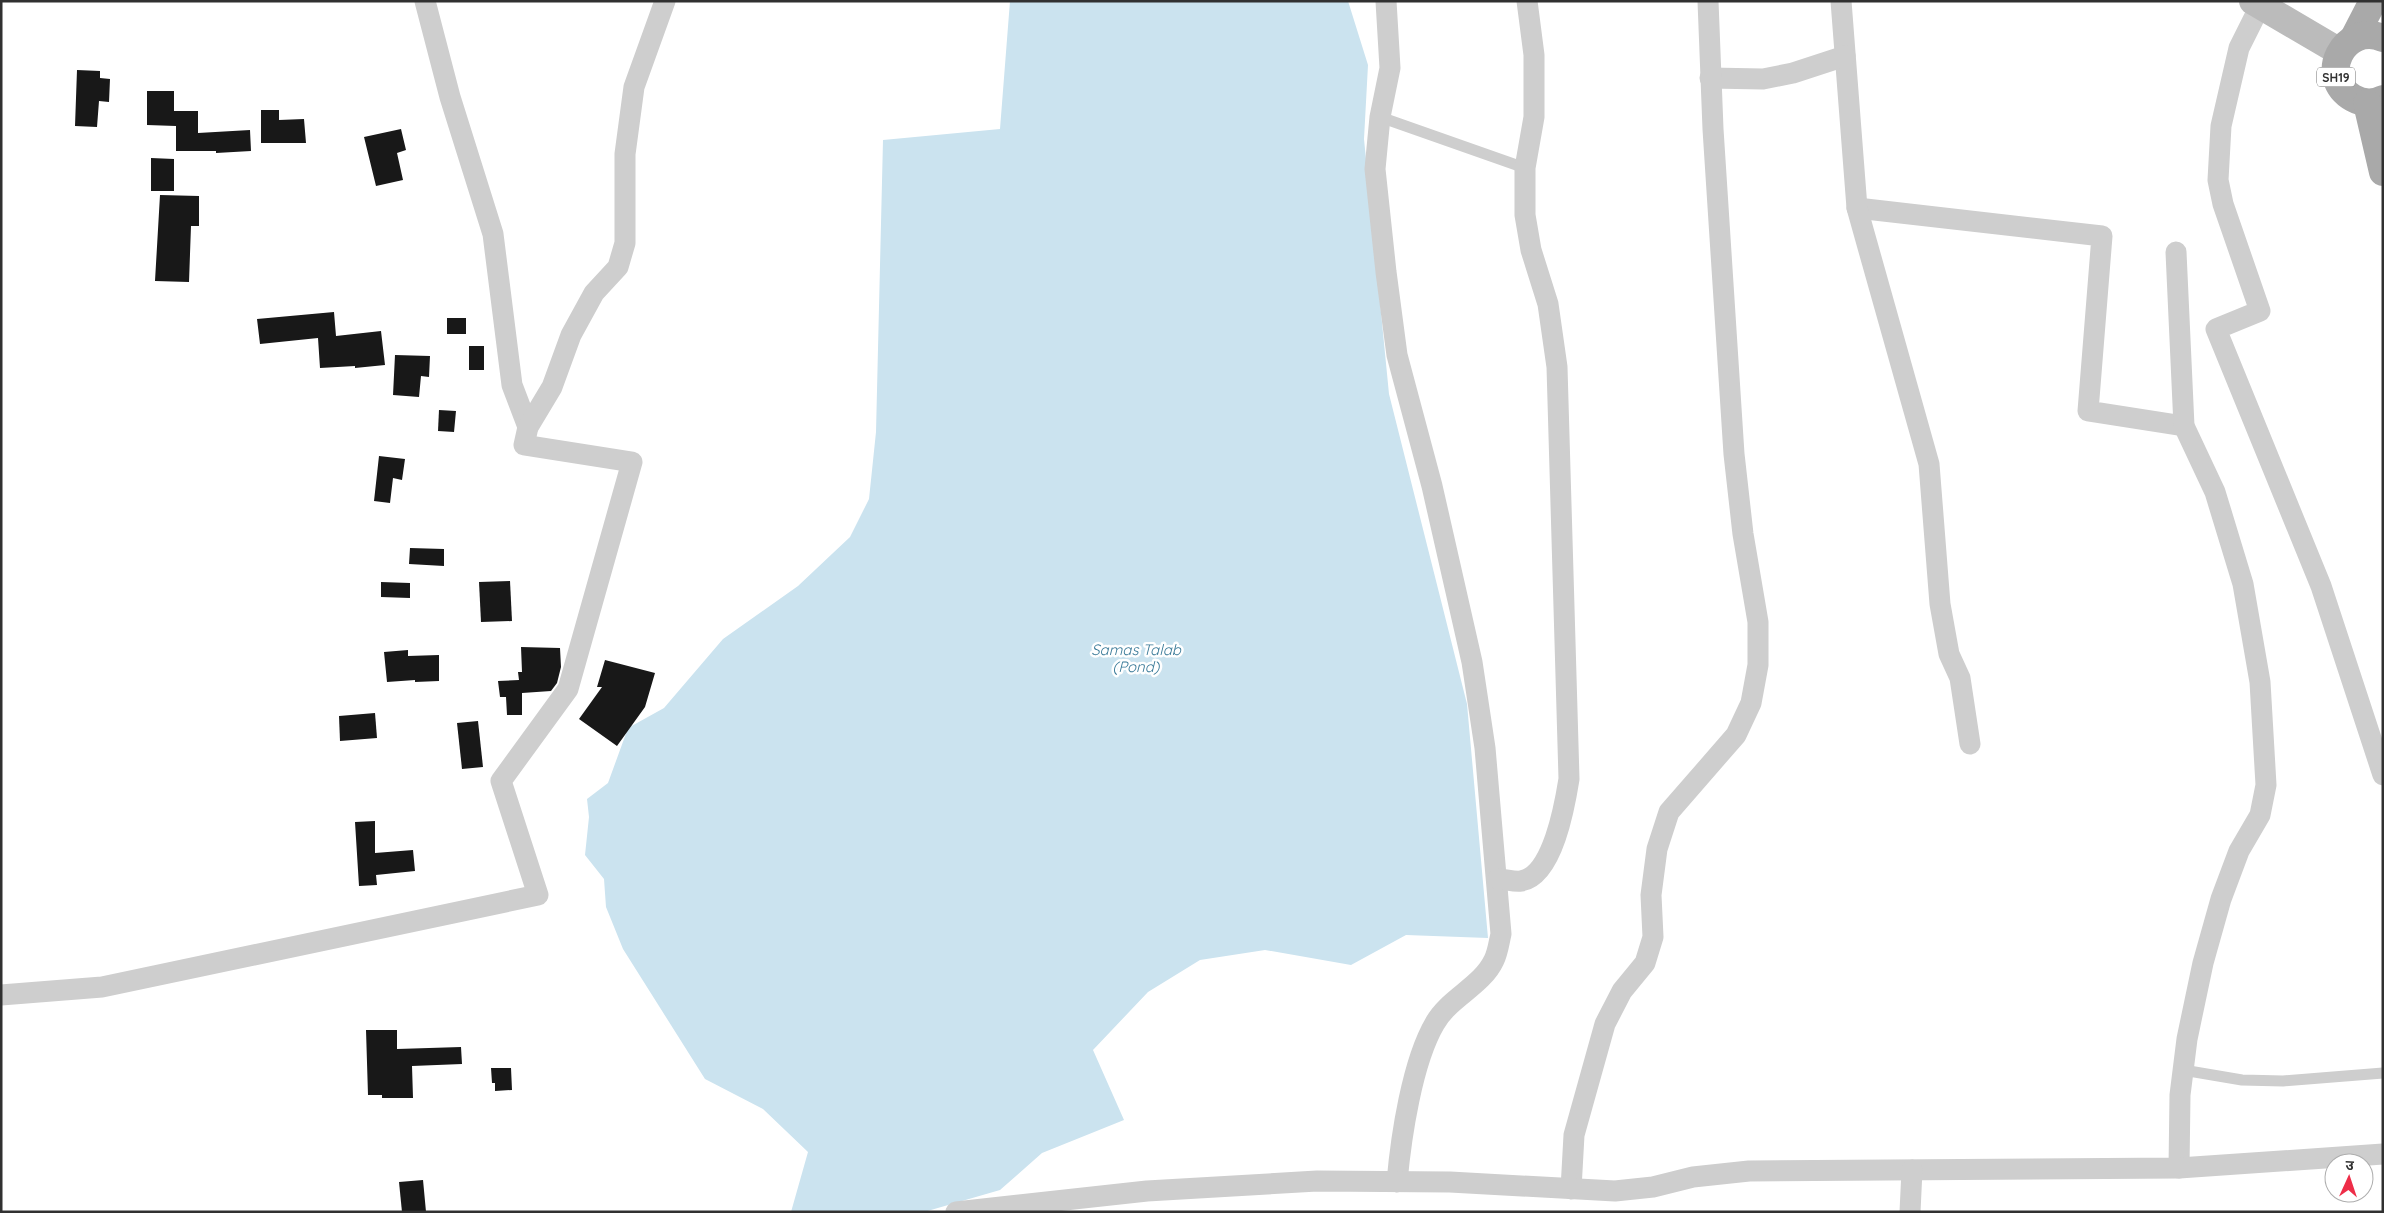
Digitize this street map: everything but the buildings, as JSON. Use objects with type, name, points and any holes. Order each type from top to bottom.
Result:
[{"type":"main road","points":[[2347,45],[2373,1]]},
{"type":"main road","points":[[2347,45],[2365,35],[2383,38]]},
{"type":"main road","name":"SH19","points":[[2347,45],[2335,66],[2336,77],[2340,87],[2352,98],[2375,101]]},
{"type":"main road","points":[[2375,101],[2383,172]]},
{"type":"street","points":[[425,1],[450,96],[493,234],[512,385],[528,427]]},
{"type":"street","points":[[1,995],[102,987],[538,895],[500,781],[568,690],[632,462],[524,445],[528,427],[552,387],[571,335],[594,293],[618,268],[625,244],[625,154],[634,87],[665,1]]},
{"type":"street","points":[[1386,1],[1390,68],[1380,117],[1375,169],[1397,355],[1432,486],[1472,662],[1486,748],[1501,934],[1494,960],[1482,976],[1457,998],[1435,1023],[1418,1066],[1400,1143],[1397,1182]]},
{"type":"street","points":[[1498,879],[1522,881],[1536,873],[1550,853],[1562,820],[1569,779],[1557,367],[1548,304],[1531,250],[1525,215],[1525,168],[1534,117],[1534,55],[1527,1]]},
{"type":"street","points":[[1571,1189],[1574,1135],[1604,1024],[1622,991],[1645,963],[1653,937],[1651,895],[1657,849],[1669,812],[1736,735],[1751,704],[1758,665],[1758,622],[1743,534],[1734,454],[1710,78],[1708,1]]},
{"type":"street","points":[[1842,1],[1857,208],[1929,464],[1940,604],[1949,654],[1960,678],[1970,744]]},
{"type":"street","points":[[2347,45],[2257,3],[2239,48],[2221,126],[2218,180],[2223,204],[2260,311],[2216,329],[2321,586],[2383,775]]},
{"type":"street","points":[[1710,78],[1763,79],[1793,73],[1845,56]]},
{"type":"street","points":[[1857,208],[2102,236],[2088,411],[2184,426]]},
{"type":"street","points":[[2176,252],[2184,426],[2215,492],[2243,584],[2260,682],[2266,785],[2260,815],[2239,851],[2221,899],[2203,963],[2187,1039],[2180,1095],[2179,1168]]},
{"type":"street","points":[[956,1212],[1147,1191],[1317,1181],[1450,1182],[1615,1191],[1653,1187],[1693,1177],[1749,1171],[2179,1168],[2383,1154]]},
{"type":"street","points":[[1910,1212],[1912,1170]]},
{"type":"lane","points":[[1380,117],[1525,168]]},
{"type":"lane","points":[[2183,1070],[2242,1080],[2383,1072]]},
{"type":"water","name":"Samas Talab (Pond)","points":[[1010,1],[1348,1],[1368,65],[1364,139],[1389,394],[1467,704],[1488,938],[1406,935],[1351,965],[1265,950],[1200,960],[1148,992],[1093,1050],[1124,1120],[1042,1153],[1000,1190],[924,1212],[791,1212],[808,1152],[763,1109],[705,1079],[623,949],[606,907],[604,879],[585,855],[589,817],[587,799],[608,783],[628,728],[664,708],[723,639],[798,586],[850,537],[869,499],[876,432],[883,140],[1000,129]]}]
